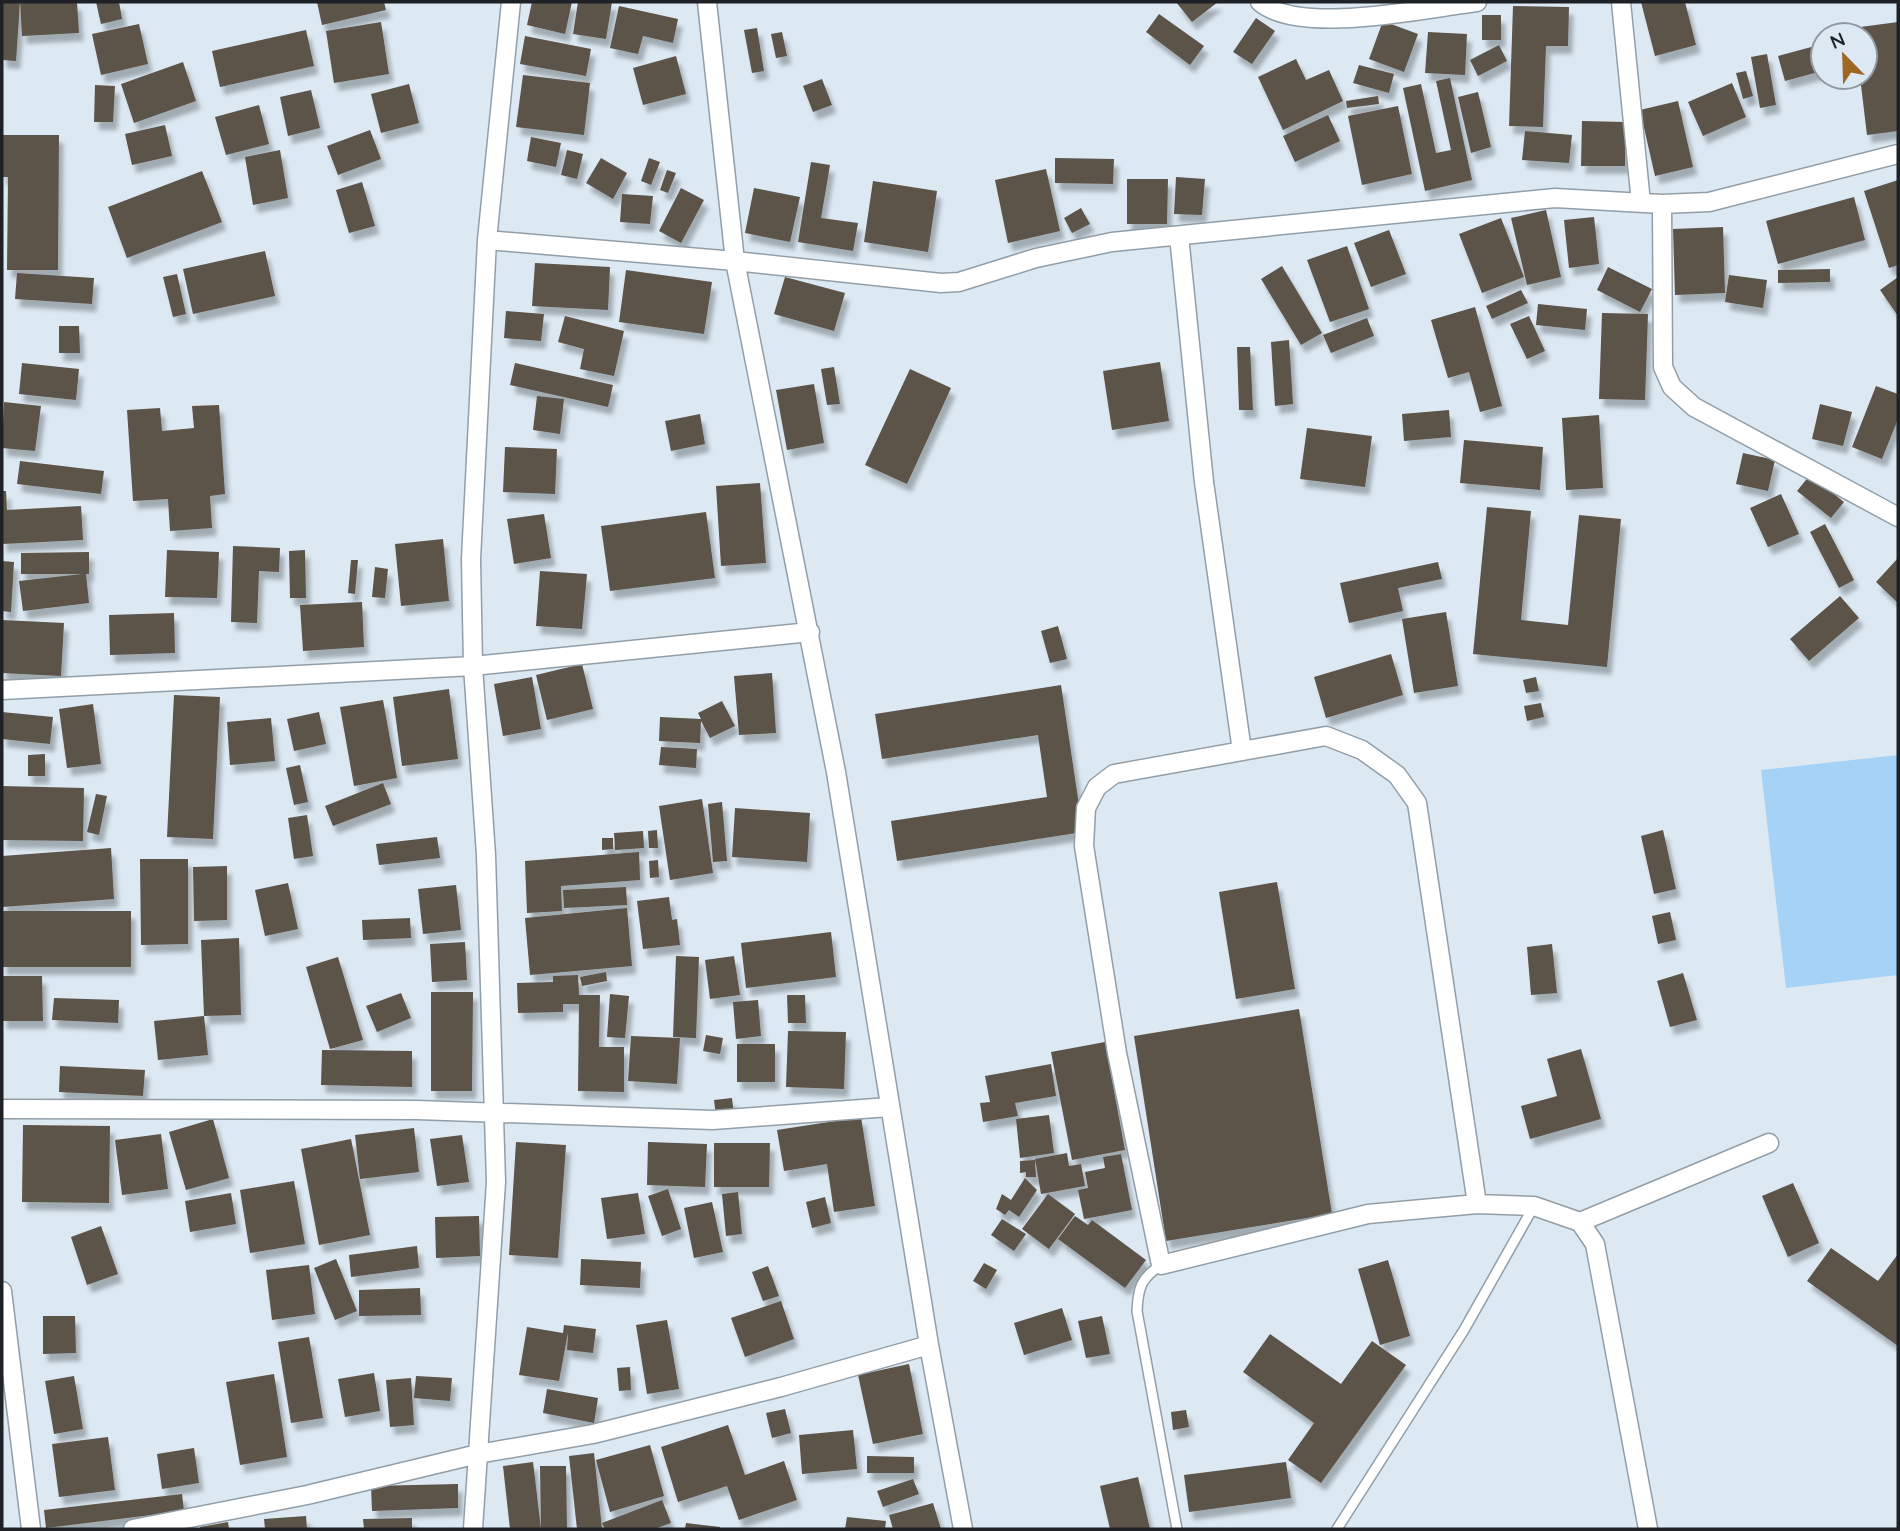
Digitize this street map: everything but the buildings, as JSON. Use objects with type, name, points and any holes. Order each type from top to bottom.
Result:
[{"type":"street","points":[[473,1529],[496,1182],[486,855],[473,666],[471,559],[487,240],[511,2]]},
{"type":"street","points":[[707,2],[735,261],[836,772],[889,1107],[963,1529]]},
{"type":"street","points":[[1260,2],[1266,7],[1300,18],[1363,17],[1477,2]]},
{"type":"street","points":[[1621,2],[1641,203]]},
{"type":"street","points":[[487,240],[735,261],[941,283],[959,282],[1036,258],[1112,242],[1555,198],[1662,204],[1709,202],[1898,154]]},
{"type":"street","points":[[1662,204],[1663,368],[1672,387],[1695,407],[1898,517]]},
{"type":"street","points":[[1179,236],[1204,482],[1242,751]]},
{"type":"street","points":[[2,690],[473,666],[810,632]]},
{"type":"street","points":[[1477,1204],[1417,803],[1397,775],[1362,750],[1326,736],[1114,774],[1097,786],[1086,808],[1084,846],[1113,1026],[1161,1265],[1368,1214],[1477,1204],[1534,1206],[1580,1222],[1595,1244],[1648,1529]]},
{"type":"street","points":[[2,1109],[494,1112],[713,1120],[889,1107]]},
{"type":"street","points":[[1580,1222],[1769,1143]]},
{"type":"street","points":[[2,1291],[32,1529]]},
{"type":"street","points":[[133,1529],[307,1495],[478,1454],[593,1434],[781,1387],[929,1345]]},
{"type":"lane","points":[[1337,1529],[1464,1330],[1534,1206]]},
{"type":"lane","points":[[1161,1265],[1144,1276],[1138,1290],[1137,1311],[1177,1529]]},
{"type":"shaded area","points":[[1898,755],[1898,975],[1786,988],[1761,770]]}]
